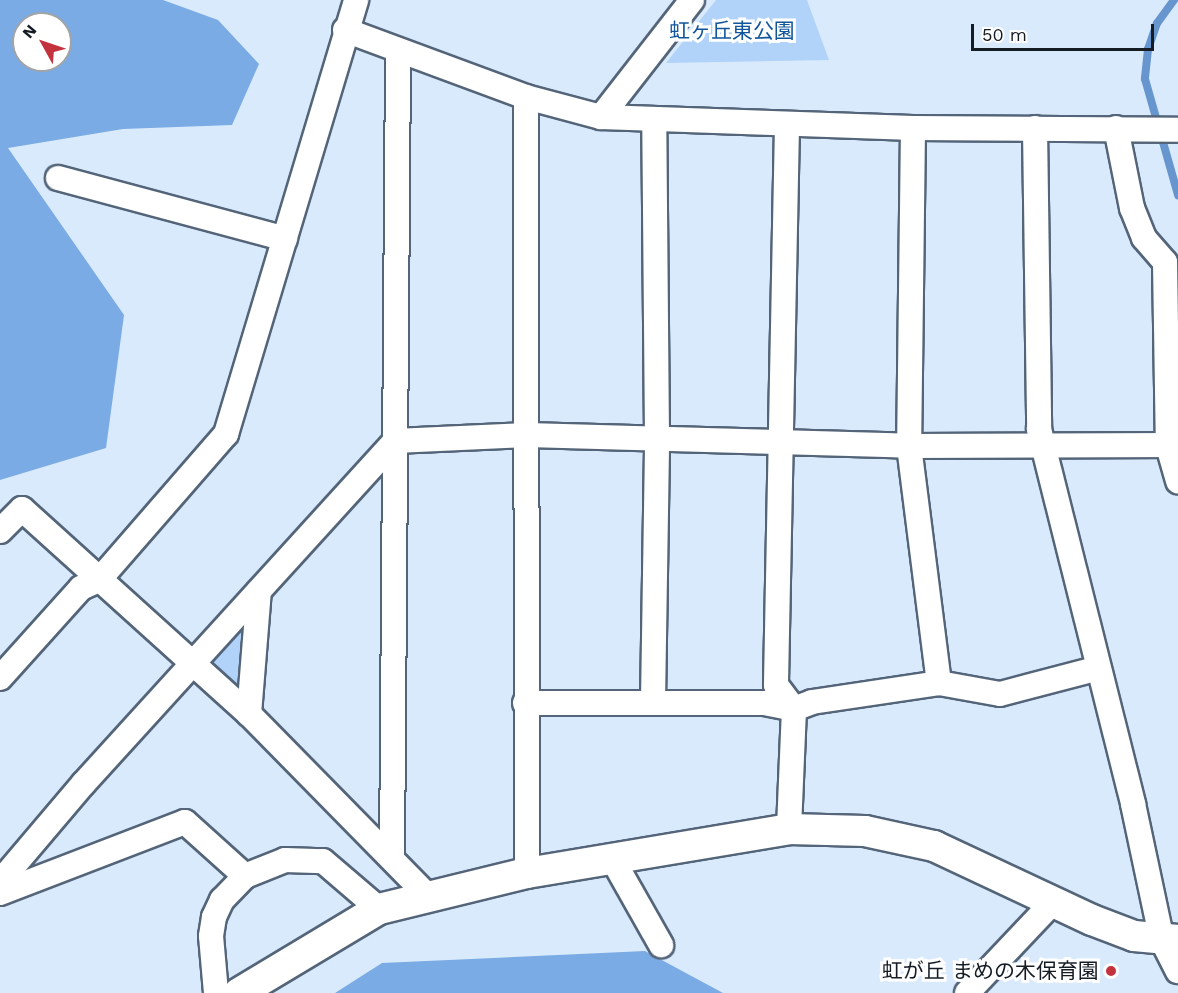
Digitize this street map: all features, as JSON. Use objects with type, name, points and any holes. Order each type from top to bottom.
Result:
[{"type":"street","points":[[0,678],[81,588],[99,580],[225,434],[285,239],[345,30],[356,0]]},
{"type":"street","points":[[601,117],[692,0]]},
{"type":"street","points":[[345,30],[398,52],[526,97],[601,117],[654,121],[913,128],[1177,130]]},
{"type":"street","points":[[392,858],[398,52]]},
{"type":"street","points":[[526,97],[527,873]]},
{"type":"street","points":[[653,702],[657,437],[654,121]]},
{"type":"street","points":[[787,125],[776,684],[795,709],[789,829]]},
{"type":"street","points":[[913,128],[909,446],[939,683]]},
{"type":"street","points":[[1035,128],[1039,429],[1133,804],[1178,971]]},
{"type":"street","points":[[1116,128],[1132,208],[1144,238],[1165,262],[1173,445],[1178,482]]},
{"type":"street","points":[[58,178],[285,239]]},
{"type":"street","points":[[0,882],[84,783],[395,441],[527,435],[909,446],[1045,448],[1173,445]]},
{"type":"street","points":[[0,531],[22,509],[249,714],[428,896]]},
{"type":"street","points":[[249,714],[259,591]]},
{"type":"street","points":[[525,703],[764,703],[795,709],[812,702],[939,683],[1000,694],[1099,668]]},
{"type":"street","points":[[0,893],[185,822],[245,876]]},
{"type":"street","points":[[239,993],[380,909],[527,873],[789,829],[865,831],[934,846],[1053,902],[1134,936],[1170,940]]},
{"type":"street","points":[[216,993],[211,936],[214,917],[222,900],[245,876],[285,860],[323,861],[380,909]]},
{"type":"street","points":[[613,860],[661,945]]},
{"type":"street","points":[[967,993],[1053,902]]},
{"type":"green space","name":"虹ヶ丘東公園","points":[[716,0],[807,0],[829,60],[666,63]]},
{"type":"green space","points":[[247,621],[245,700],[213,670],[214,659]]},
{"type":"shaded area","points":[[0,0],[163,0],[218,20],[259,64],[232,125],[123,129],[8,148],[124,315],[106,448],[0,480]]},
{"type":"shaded area","points":[[645,951],[723,993],[335,993],[382,963]]},
{"type":"waterway","points":[[1174,0],[1157,23],[1148,49],[1145,79],[1178,195]]},
{"type":"place","name":"虹が丘 まめの木保育園","points":[[1111,971]]}]
